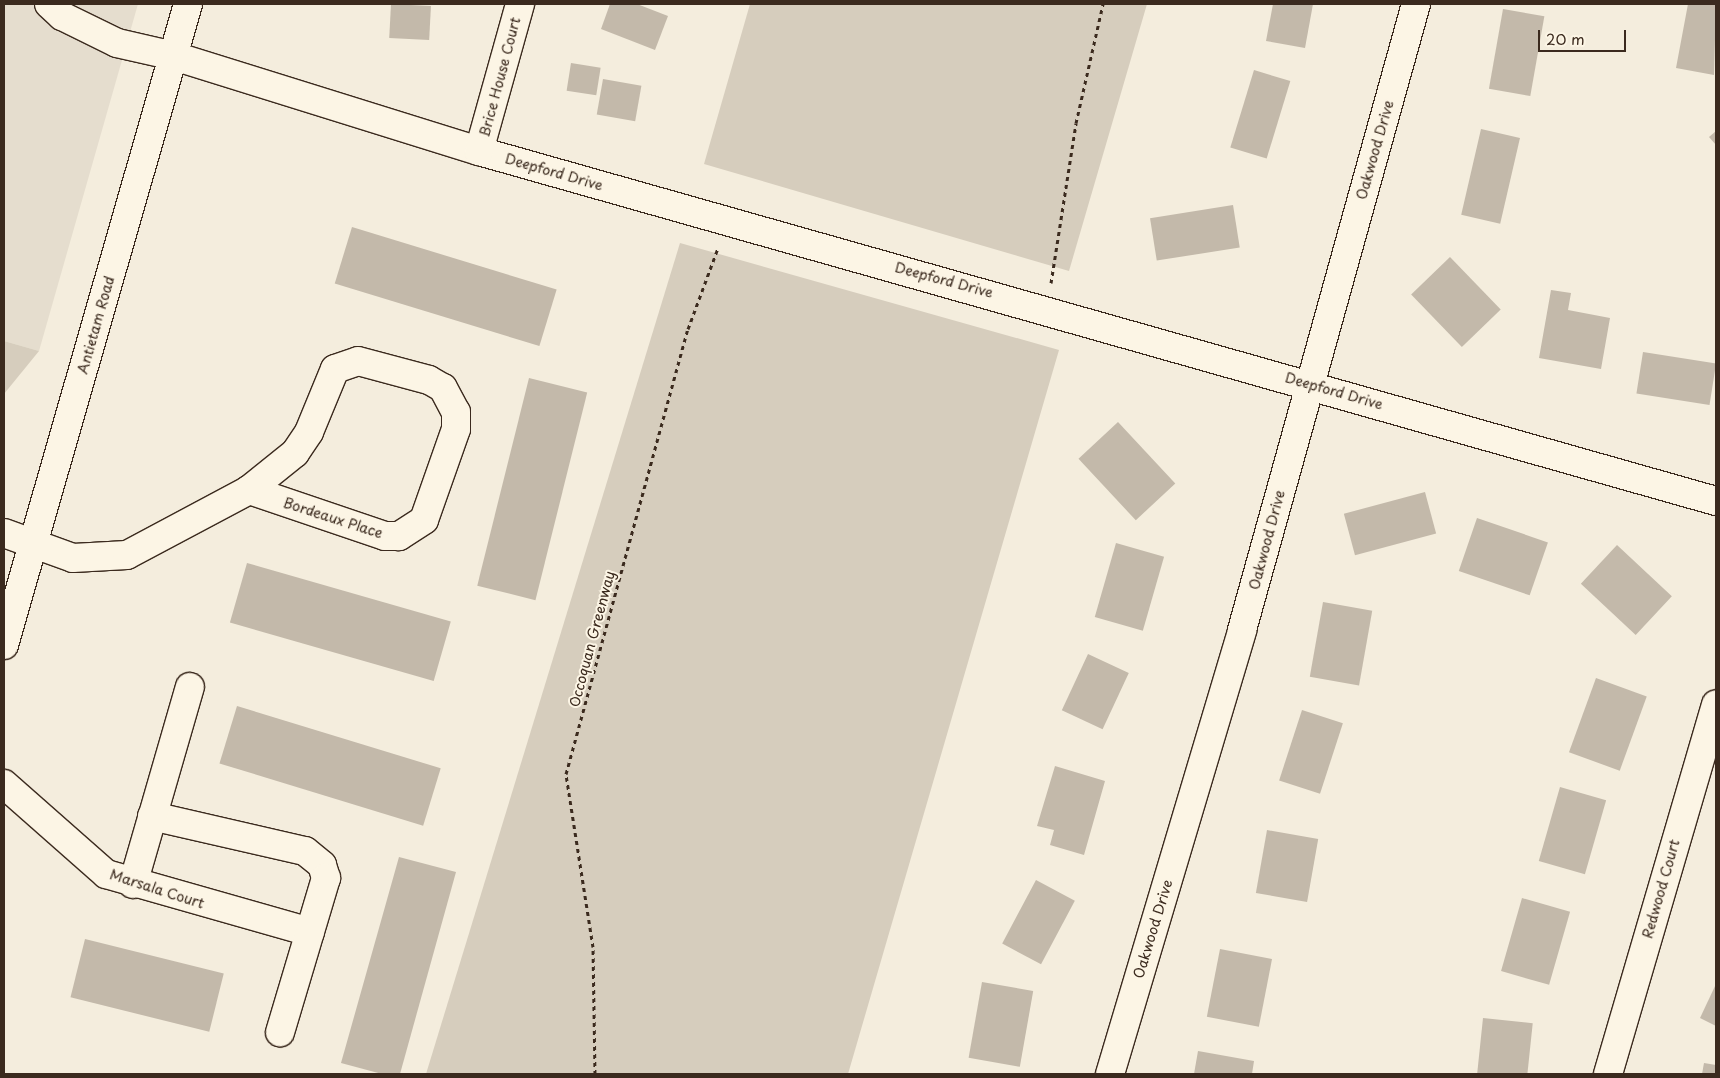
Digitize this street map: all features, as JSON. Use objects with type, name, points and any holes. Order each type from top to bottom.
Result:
[{"type":"street","name":"Deepford Drive","points":[[48,4],[62,16],[117,43],[174,56],[480,151],[726,221],[1045,308],[1716,501]]},
{"type":"street","name":"Antietam Road","points":[[4,645],[188,4]]},
{"type":"street","name":"Brice House Court","points":[[480,151],[520,4]]},
{"type":"street","name":"Oakwood Drive","points":[[1110,1074],[1310,384],[1416,4]]},
{"type":"street","name":"Bordeaux Place","points":[[34,543],[72,558],[127,555],[249,490],[295,453],[342,364],[358,362],[429,380],[452,399],[456,429],[424,520],[399,536],[385,536],[249,490]]},
{"type":"street","points":[[4,533],[34,543]]},
{"type":"street","points":[[133,884],[190,687]]},
{"type":"street","name":"Redwood Court","points":[[1608,1074],[1716,704]]},
{"type":"street","name":"Marsala Court","points":[[4,784],[57,827],[84,858],[106,874],[133,884],[310,932]]},
{"type":"street","points":[[152,816],[314,855],[326,878],[280,1032]]},
{"type":"path","points":[[1045,308],[1076,123],[1103,4]]},
{"type":"path","name":"Occoquan Greenway","points":[[595,1074],[593,947],[566,774],[688,330],[726,221]]},
{"type":"shaded area","points":[[4,4],[138,4],[39,351],[4,341]]},
{"type":"shaded area","points":[[750,4],[1147,4],[1069,271],[704,164]]},
{"type":"shaded area","points":[[680,243],[1059,350],[848,1074],[426,1074]]},
{"type":"shaded area","points":[[4,341],[39,351],[4,394]]},
{"type":"building","points":[[391,4],[431,6],[429,40],[389,38]]},
{"type":"building","points":[[610,4],[637,4],[668,16],[655,50],[601,29]]},
{"type":"building","points":[[1273,4],[1313,4],[1305,48],[1266,41]]},
{"type":"building","points":[[1688,4],[1716,4],[1714,75],[1676,68]]},
{"type":"building","points":[[1503,9],[1544,16],[1530,96],[1489,89]]},
{"type":"building","points":[[571,63],[601,68],[596,95],[567,91]]},
{"type":"building","points":[[1254,70],[1290,81],[1267,159],[1230,147]]},
{"type":"building","points":[[603,79],[641,86],[635,121],[597,114]]},
{"type":"building","points":[[1481,129],[1520,138],[1500,224],[1461,215]]},
{"type":"building","points":[[1716,131],[1716,145],[1709,137]]},
{"type":"building","points":[[1233,205],[1240,247],[1157,261],[1150,218]]},
{"type":"building","points":[[352,227],[557,290],[539,346],[335,283]]},
{"type":"building","points":[[1450,257],[1501,310],[1462,347],[1411,295]]},
{"type":"building","points":[[1551,290],[1571,293],[1568,310],[1610,318],[1601,369],[1539,358]]},
{"type":"building","points":[[1643,352],[1716,364],[1710,405],[1636,393]]},
{"type":"building","points":[[529,378],[587,393],[535,600],[477,586]]},
{"type":"building","points":[[1118,422],[1175,483],[1136,520],[1079,459]]},
{"type":"building","points":[[1425,492],[1436,534],[1355,555],[1344,514]]},
{"type":"building","points":[[1477,518],[1548,542],[1530,595],[1459,571]]},
{"type":"building","points":[[1116,543],[1164,557],[1143,631],[1095,617]]},
{"type":"building","points":[[1617,545],[1672,596],[1636,635],[1581,584]]},
{"type":"building","points":[[247,563],[451,621],[434,681],[230,623]]},
{"type":"building","points":[[1323,602],[1372,611],[1359,686],[1310,677]]},
{"type":"building","points":[[1088,654],[1129,673],[1103,729],[1062,710]]},
{"type":"building","points":[[1596,678],[1647,696],[1620,771],[1569,752]]},
{"type":"building","points":[[237,706],[441,768],[423,826],[219,763]]},
{"type":"building","points":[[1302,710],[1343,723],[1320,794],[1279,780]]},
{"type":"building","points":[[1055,766],[1105,781],[1084,855],[1050,845],[1054,830],[1037,826]]},
{"type":"building","points":[[1560,787],[1606,800],[1585,874],[1539,861]]},
{"type":"building","points":[[1267,830],[1318,839],[1307,902],[1256,893]]},
{"type":"building","points":[[399,857],[456,872],[400,1074],[382,1074],[341,1063]]},
{"type":"building","points":[[1036,880],[1075,901],[1041,964],[1002,944]]},
{"type":"building","points":[[1522,898],[1570,912],[1549,985],[1501,971]]},
{"type":"building","points":[[85,939],[224,974],[209,1032],[70,997]]},
{"type":"building","points":[[1220,949],[1272,959],[1259,1027],[1207,1017]]},
{"type":"building","points":[[982,982],[1033,991],[1020,1067],[969,1058]]},
{"type":"building","points":[[1716,984],[1716,1026],[1700,1018]]},
{"type":"building","points":[[1483,1018],[1533,1023],[1527,1074],[1477,1074]]},
{"type":"building","points":[[1198,1051],[1254,1061],[1252,1074],[1194,1074]]},
{"type":"building","points":[[1704,1063],[1716,1065],[1716,1074],[1702,1074]]}]
